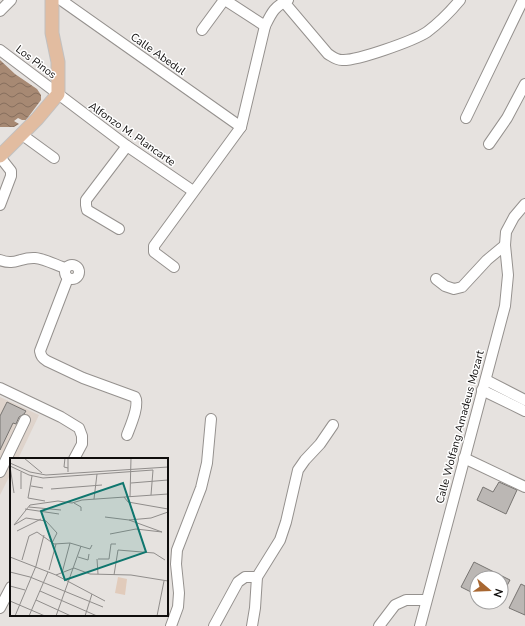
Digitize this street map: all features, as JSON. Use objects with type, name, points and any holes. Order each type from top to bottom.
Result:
[{"type":"main road","points":[[0,156],[44,111],[58,94],[58,62],[52,33],[52,0]]},
{"type":"street","points":[[0,11],[11,0]]},
{"type":"street","name":"Calle Abedul","points":[[61,0],[241,127]]},
{"type":"street","points":[[202,30],[224,0],[265,26]]},
{"type":"street","points":[[174,267],[154,252],[154,246],[241,127],[265,26],[272,12],[278,5],[286,1],[328,54],[336,59],[342,60],[354,59],[404,43],[426,32],[448,14],[460,0]]},
{"type":"street","points":[[466,118],[524,0]]},
{"type":"street","name":"Los Pinos","points":[[0,50],[58,94]]},
{"type":"street","points":[[489,144],[507,118],[525,84]]},
{"type":"street","name":"Alfonzo M. Plancarte","points":[[58,94],[127,146],[193,191]]},
{"type":"street","points":[[21,134],[54,158]]},
{"type":"street","points":[[119,229],[88,210],[86,200],[127,146]]},
{"type":"street","points":[[0,156],[11,171],[11,176],[0,205]]},
{"type":"street","name":"Calle Wolfang Amadeus Mozart","points":[[420,626],[505,306],[508,275],[505,245],[506,232],[514,217],[525,204]]},
{"type":"street","points":[[436,279],[445,286],[454,289],[462,287],[487,260],[505,245]]},
{"type":"street","points":[[0,260],[7,263],[12,263],[27,258],[36,258],[67,273],[40,351],[40,355],[47,361],[83,378],[135,397],[137,401],[136,407],[127,435]]},
{"type":"street","points":[[486,380],[525,400]]},
{"type":"street","points":[[0,388],[60,417],[79,428],[82,436],[82,444],[75,458]]},
{"type":"street","points":[[482,390],[525,411]]},
{"type":"street","points":[[171,626],[178,607],[179,593],[176,564],[177,550],[200,488],[207,462],[211,419]]},
{"type":"street","points":[[0,472],[25,420]]},
{"type":"street","points":[[252,626],[258,577],[280,540],[286,522],[298,470],[320,444],[333,425]]},
{"type":"street","points":[[464,458],[525,487]]},
{"type":"street","points":[[214,626],[238,582],[245,577],[258,577]]},
{"type":"street","points":[[0,608],[10,589]]},
{"type":"street","points":[[378,626],[395,605],[406,600],[426,600]]},
{"type":"shaded area","points":[[0,397],[39,415],[18,458],[10,458],[10,475],[0,495]]},
{"type":"water","points":[[0,60],[15,74],[37,89],[41,95],[41,100],[26,120],[18,118],[14,121],[19,124],[14,127],[0,127]]},
{"type":"building","points":[[7,402],[26,411],[19,417],[16,424],[13,423],[0,450],[0,416]]},
{"type":"building","points":[[499,482],[517,490],[506,514],[477,500],[483,487],[493,492]]},
{"type":"building","points":[[474,562],[490,570],[470,570]]},
{"type":"building","points":[[469,572],[469,591],[461,587]]},
{"type":"building","points":[[521,584],[525,586],[525,615],[509,608]]}]
